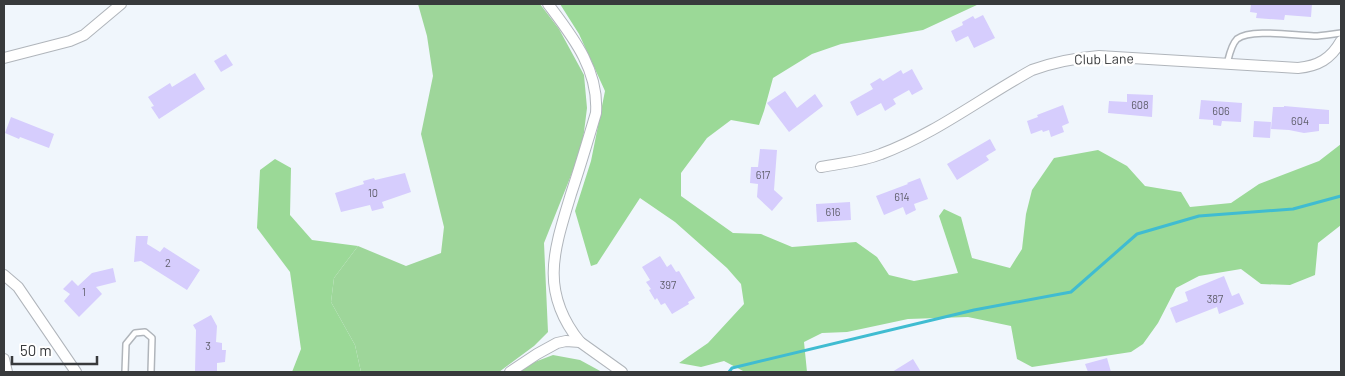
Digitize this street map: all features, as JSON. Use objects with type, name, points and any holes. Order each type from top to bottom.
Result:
[{"type":"street","points":[[4,58],[70,41],[84,35],[121,4]]},
{"type":"street","points":[[548,4],[580,48],[591,71],[596,94],[596,113],[555,250],[553,275],[555,294],[564,320],[580,342],[622,372]]},
{"type":"street","name":"Club Lane","points":[[821,167],[850,163],[879,155],[907,143],[1032,70],[1072,58],[1099,56],[1298,68],[1308,67],[1326,60],[1341,41]]},
{"type":"street","points":[[4,275],[18,287],[76,372]]},
{"type":"street","points":[[510,372],[557,343],[566,341],[580,342]]},
{"type":"street","points":[[4,358],[7,372]]},
{"type":"lane","points":[[1227,64],[1232,46],[1240,37],[1266,33],[1315,36],[1341,33]]},
{"type":"lane","points":[[125,372],[126,344],[135,333],[146,332],[152,338],[151,372]]},
{"type":"green space","points":[[418,4],[540,4],[559,29],[584,75],[587,108],[582,148],[544,243],[548,332],[534,346],[499,372],[361,372],[355,345],[331,302],[334,278],[358,246],[406,266],[441,253],[444,227],[421,134],[433,76],[427,36]]},
{"type":"green space","points":[[560,4],[979,4],[923,30],[841,44],[812,54],[773,78],[759,125],[731,120],[707,138],[681,173],[681,196],[733,233],[761,234],[792,247],[856,242],[877,257],[889,275],[914,281],[958,273],[939,216],[944,209],[961,217],[972,258],[1010,268],[1022,249],[1026,214],[1032,190],[1054,158],[1098,150],[1127,166],[1145,186],[1181,192],[1190,207],[1231,203],[1259,184],[1319,161],[1341,144],[1341,225],[1318,243],[1315,275],[1290,285],[1261,284],[1241,269],[1199,276],[1176,288],[1158,323],[1143,344],[1131,352],[1032,367],[1017,359],[1011,326],[968,317],[908,319],[847,332],[822,333],[804,342],[807,372],[745,372],[724,361],[701,367],[679,363],[708,343],[744,304],[741,284],[727,268],[675,222],[640,198],[597,264],[591,266],[575,211],[591,161],[605,91],[579,34]]},
{"type":"green space","points":[[275,159],[291,168],[290,215],[312,240],[358,246],[334,278],[331,302],[355,345],[361,372],[292,372],[301,349],[290,272],[257,228],[260,170]]},
{"type":"green space","points":[[553,355],[580,360],[602,372],[520,372],[532,363]]},
{"type":"building","points":[[1251,4],[1312,4],[1311,17],[1285,15],[1284,20],[1256,18],[1257,13],[1250,12]]},
{"type":"building","points":[[983,15],[995,38],[974,48],[968,36],[956,42],[951,31],[963,25],[962,22],[973,16],[975,19]]},
{"type":"building","points":[[226,54],[233,65],[221,72],[214,61]]},
{"type":"building","points":[[912,69],[923,89],[912,95],[909,90],[893,99],[896,104],[885,111],[881,103],[857,116],[850,102],[873,89],[870,84],[880,78],[883,81],[901,70],[903,74]]},
{"type":"building","points":[[195,73],[205,89],[159,119],[151,107],[154,106],[148,97],[170,83],[172,87]]},
{"type":"building","points":[[785,91],[797,108],[815,94],[823,106],[789,132],[767,103]]},
{"type":"building","points":[[1127,94],[1153,95],[1152,117],[1108,113],[1109,101],[1127,102]]},
{"type":"building","points":[[1201,100],[1242,103],[1241,122],[1222,121],[1221,126],[1213,125],[1213,120],[1199,119]]},
{"type":"building","points":[[1063,105],[1069,123],[1062,126],[1064,132],[1051,137],[1049,130],[1043,132],[1042,130],[1031,134],[1027,121]]},
{"type":"building","points":[[1284,106],[1329,110],[1329,124],[1319,124],[1319,131],[1304,133],[1271,129],[1273,107]]},
{"type":"building","points":[[11,117],[54,134],[49,148],[5,133]]},
{"type":"building","points":[[1254,121],[1271,122],[1270,138],[1253,137]]},
{"type":"building","points":[[990,139],[996,150],[986,156],[989,160],[957,180],[947,164]]},
{"type":"building","points":[[760,149],[777,150],[774,190],[783,198],[772,211],[757,197],[758,184],[750,183],[751,167],[758,167]]},
{"type":"building","points":[[405,173],[411,192],[382,202],[384,208],[372,211],[370,205],[341,212],[335,193],[364,184],[363,181]]},
{"type":"building","points":[[920,178],[928,199],[914,204],[916,210],[906,215],[903,207],[884,215],[876,196]]},
{"type":"building","points":[[850,202],[851,220],[817,222],[816,204]]},
{"type":"building","points":[[136,236],[148,236],[147,244],[160,252],[164,247],[200,270],[187,290],[141,261],[134,262]]},
{"type":"building","points":[[660,256],[667,267],[671,264],[676,272],[679,271],[695,298],[672,314],[665,303],[661,305],[657,298],[655,300],[646,282],[650,280],[642,267]]},
{"type":"building","points":[[113,268],[116,282],[96,287],[102,294],[79,317],[64,301],[70,294],[63,289],[72,280],[78,286],[92,273]]},
{"type":"building","points":[[1224,276],[1232,296],[1239,293],[1244,304],[1219,314],[1217,307],[1176,323],[1170,308],[1188,301],[1185,292]]},
{"type":"building","points":[[211,315],[217,326],[216,342],[222,343],[222,350],[226,350],[225,362],[217,363],[217,372],[195,372],[196,330],[193,325]]},
{"type":"building","points":[[1107,358],[1111,372],[1088,372],[1085,364]]},
{"type":"building","points":[[913,359],[921,372],[892,372]]},
{"type":"waterway","points":[[729,372],[732,368],[974,310],[1071,292],[1137,234],[1199,216],[1293,209],[1341,196]]}]
